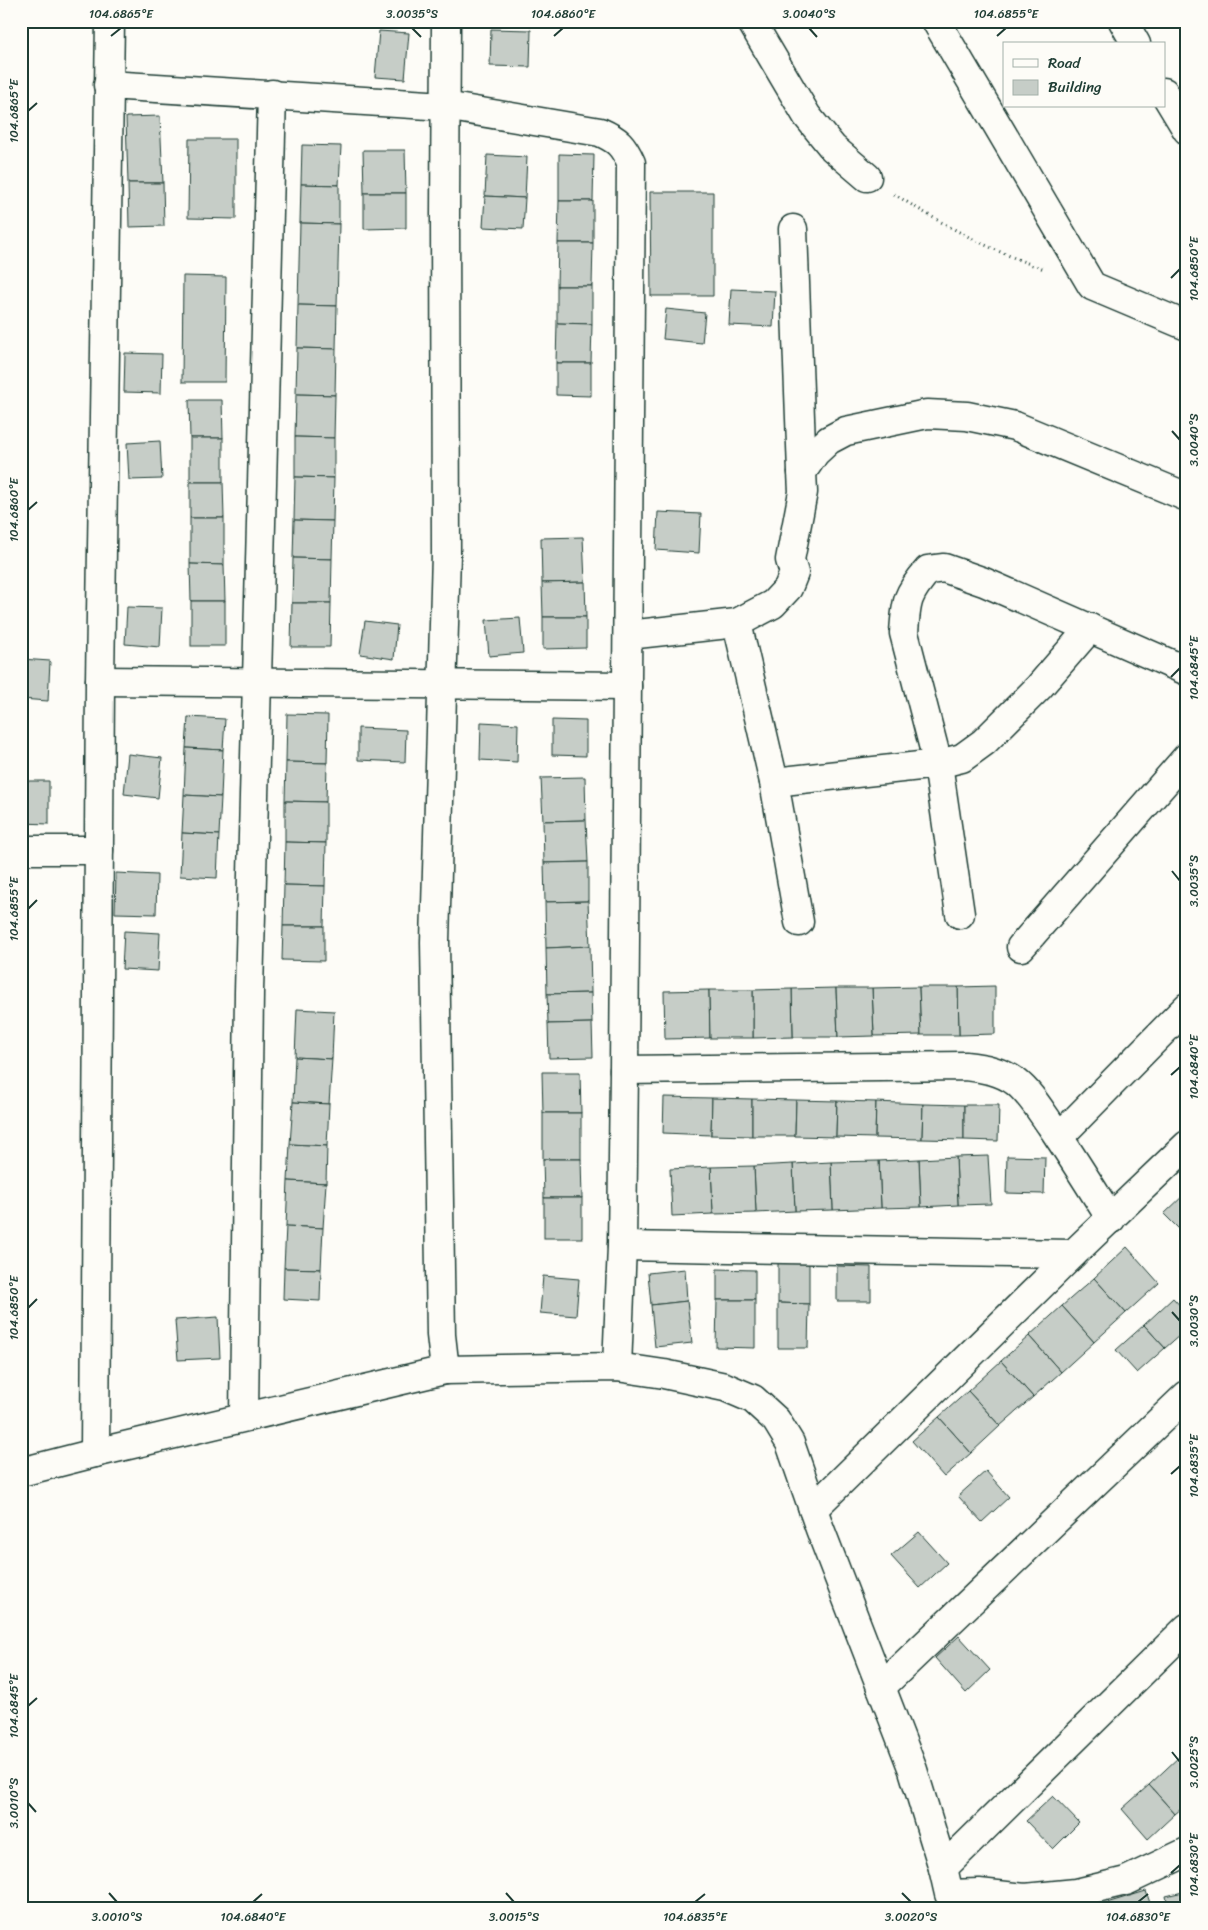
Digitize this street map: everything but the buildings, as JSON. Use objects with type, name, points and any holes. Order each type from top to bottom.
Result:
[{"type":"street","points":[[95,1453],[100,681],[110,21]]},
{"type":"street","points":[[444,1370],[441,1335],[435,932],[443,685],[447,457],[446,21]]},
{"type":"street","points":[[751,21],[807,116],[833,148],[867,177]]},
{"type":"street","points":[[936,21],[1092,286],[1187,326]]},
{"type":"street","points":[[1123,21],[1135,42]]},
{"type":"street","points":[[108,85],[445,106],[600,132],[614,138],[624,147],[631,163],[622,1246],[617,1367]]},
{"type":"street","points":[[244,1418],[249,992],[272,94]]},
{"type":"street","points":[[1166,95],[1187,130]]},
{"type":"street","points":[[628,635],[737,623],[773,604],[788,588],[794,573],[790,560],[802,492],[793,229]]},
{"type":"street","points":[[802,472],[815,454],[829,440],[846,431],[927,414],[967,416],[1016,426],[1187,497]]},
{"type":"street","points":[[960,914],[938,764],[904,633],[905,612],[910,593],[928,570],[944,568],[984,582],[1187,671]]},
{"type":"street","points":[[737,623],[774,782],[799,922]]},
{"type":"street","points":[[774,782],[938,764],[962,758],[984,742],[1039,687],[1090,628]]},
{"type":"street","points":[[100,681],[627,686]]},
{"type":"street","points":[[1021,947],[1187,757]]},
{"type":"street","points":[[21,850],[99,850]]},
{"type":"street","points":[[1059,1137],[1187,1007]]},
{"type":"street","points":[[624,1070],[965,1066],[987,1069],[1002,1074],[1016,1082],[1028,1094],[1059,1137],[1111,1219]]},
{"type":"street","points":[[814,1509],[1073,1254],[1187,1145]]},
{"type":"street","points":[[622,1246],[1073,1254]]},
{"type":"street","points":[[21,1472],[444,1370],[617,1367],[664,1374],[725,1387],[753,1399],[776,1420],[790,1442],[913,1770],[943,1868],[950,1901],[979,1892],[1025,1898],[1076,1893],[1126,1881],[1187,1852]]},
{"type":"street","points":[[881,1687],[1187,1394]]},
{"type":"street","points":[[943,1868],[1187,1628]]},
{"type":"path","points":[[867,177],[951,229],[1017,260],[1092,286]]}]
